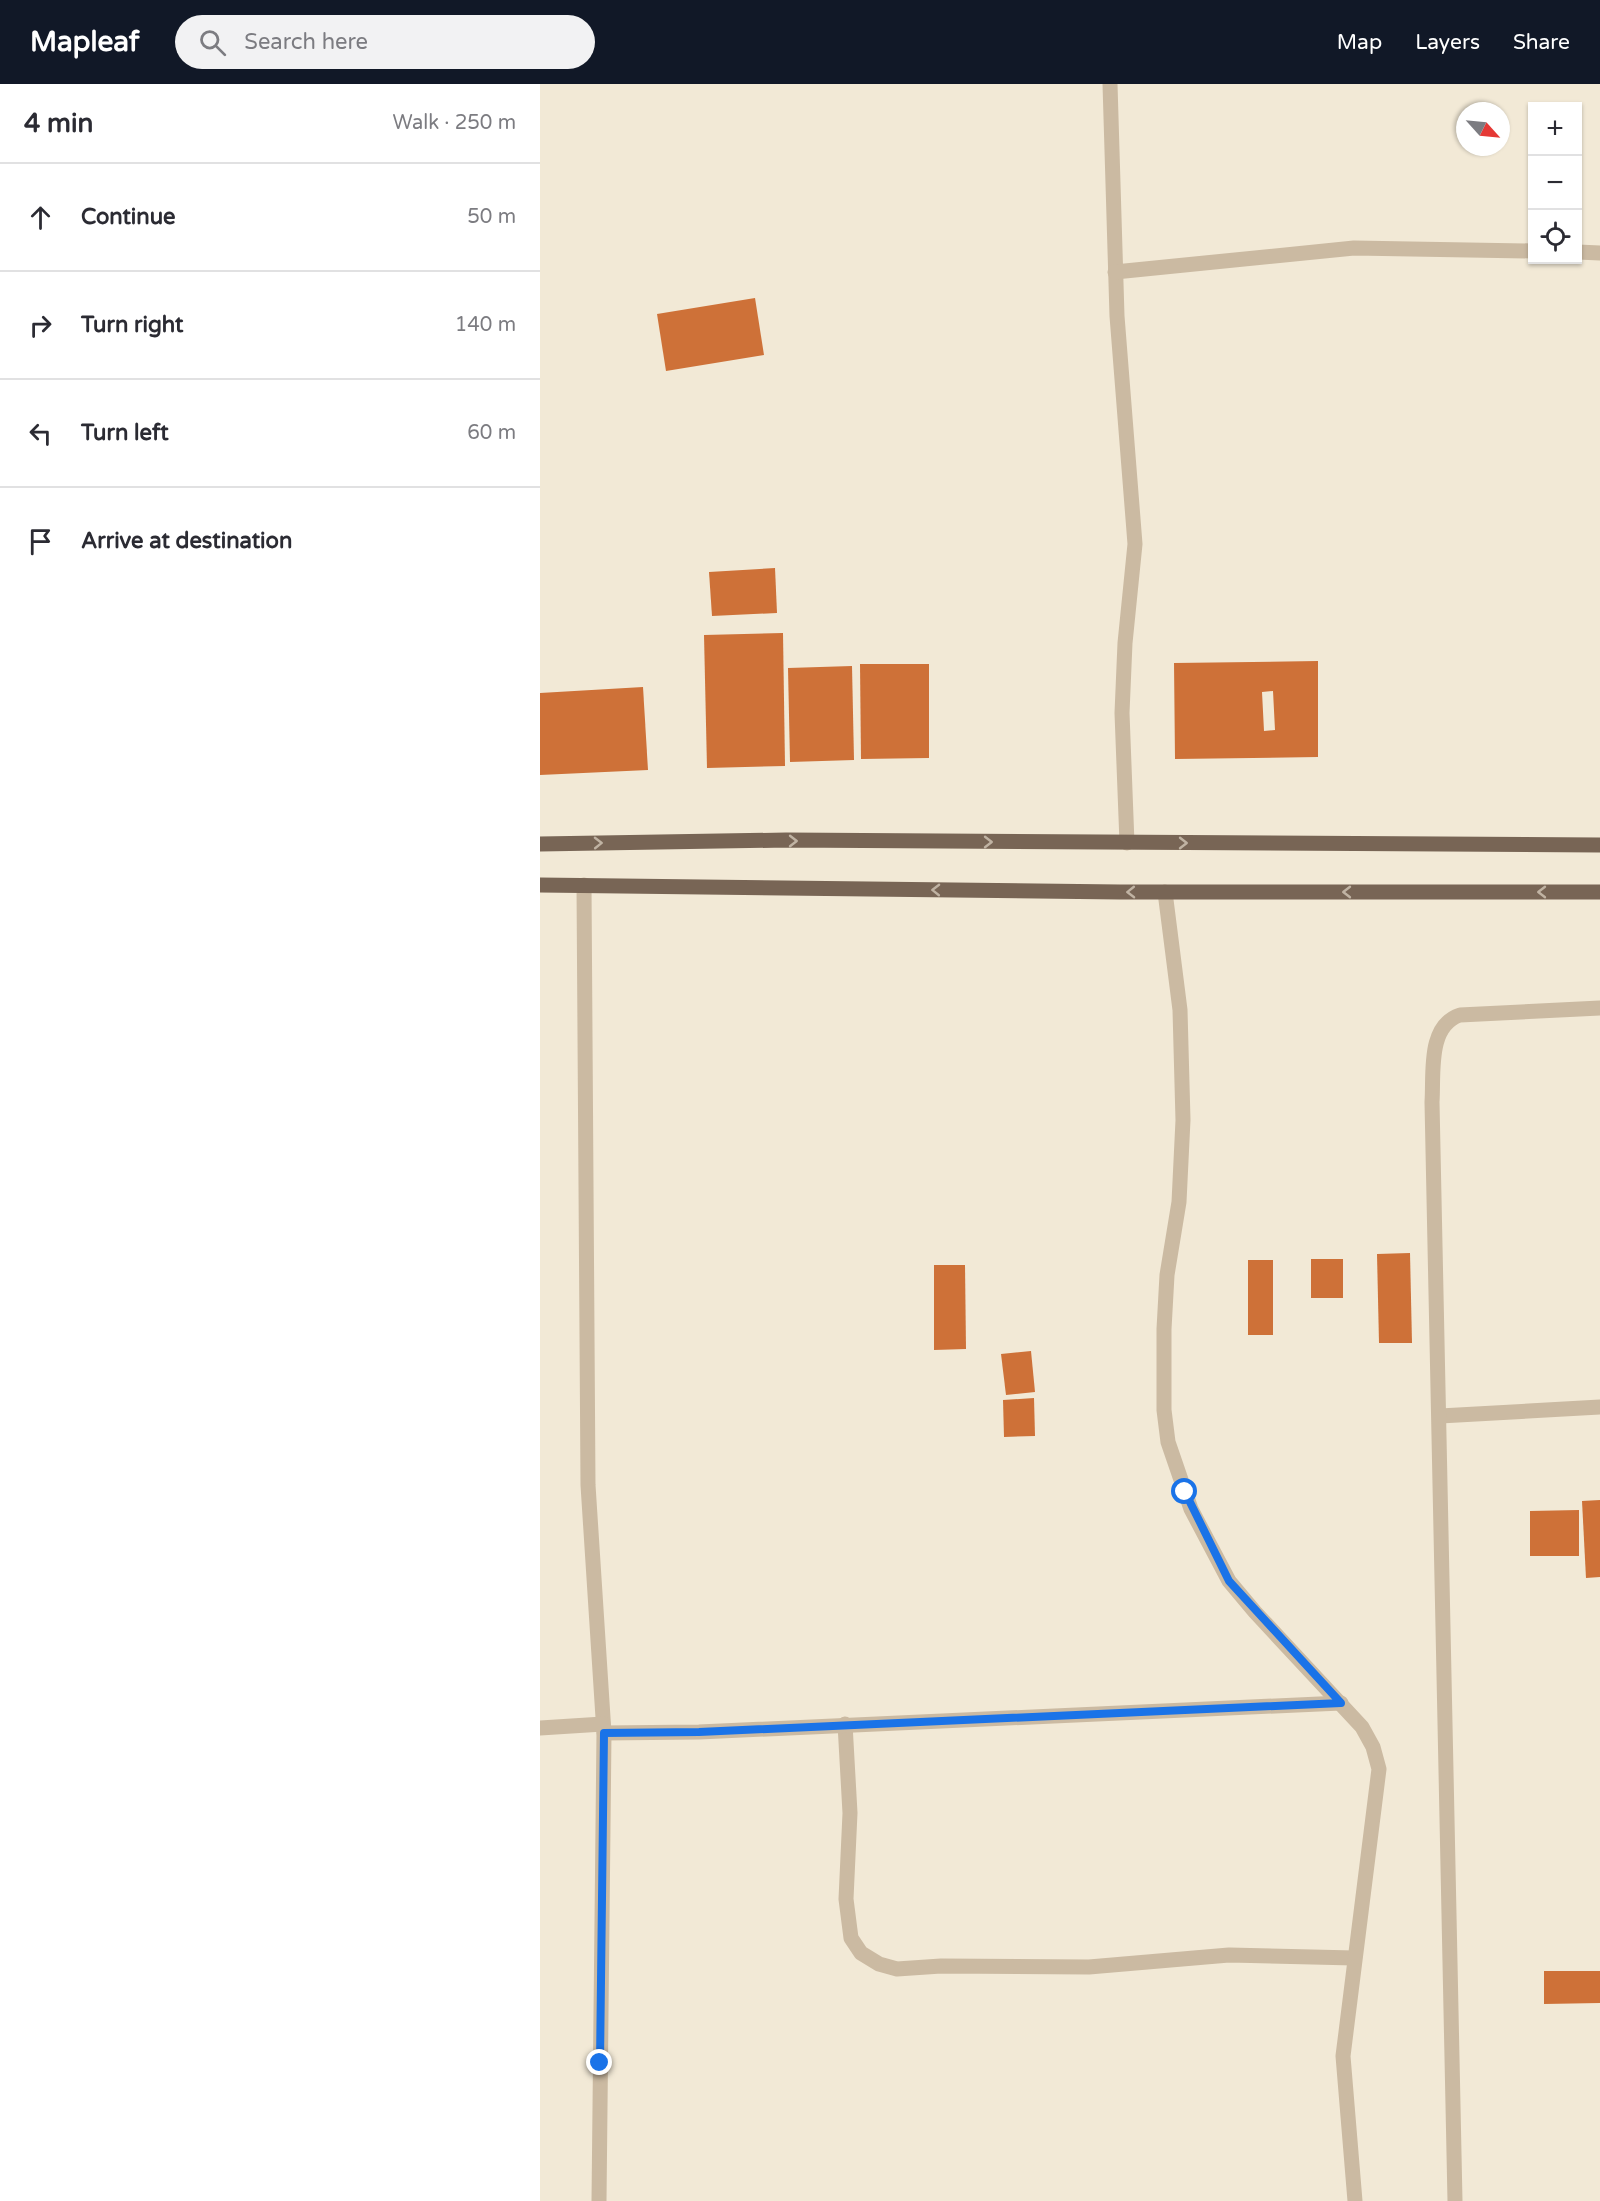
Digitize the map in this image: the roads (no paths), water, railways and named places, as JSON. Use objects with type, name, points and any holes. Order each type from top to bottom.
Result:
[{"type":"main road","points":[[540,844],[786,840],[1600,845]]},
{"type":"main road","points":[[540,885],[1165,892],[1600,892]]},
{"type":"street","points":[[1110,84],[1115,272],[1135,544],[1125,643],[1123,701],[1127,843]]},
{"type":"street","points":[[1115,272],[1354,248],[1528,251]]},
{"type":"street","points":[[1582,252],[1600,253]]},
{"type":"street","points":[[584,885],[588,1485],[604,1729],[599,2201]]},
{"type":"street","points":[[1165,892],[1180,1010],[1182,1099],[1179,1202],[1168,1264],[1164,1329],[1164,1410],[1168,1442],[1191,1509],[1229,1581],[1362,1727],[1374,1747],[1379,1769],[1343,2056],[1354,2201]]},
{"type":"street","points":[[1455,2201],[1432,1102],[1435,1046],[1441,1029],[1450,1018],[1460,1015],[1600,1008]]},
{"type":"street","points":[[1440,1416],[1600,1407]]},
{"type":"street","points":[[540,1728],[604,1729],[845,1724],[1341,1703]]},
{"type":"street","points":[[845,1724],[850,1813],[846,1899],[848,1918],[851,1938],[861,1953],[879,1964],[897,1969],[941,1966],[1089,1967],[1229,1955],[1354,1958]]}]
